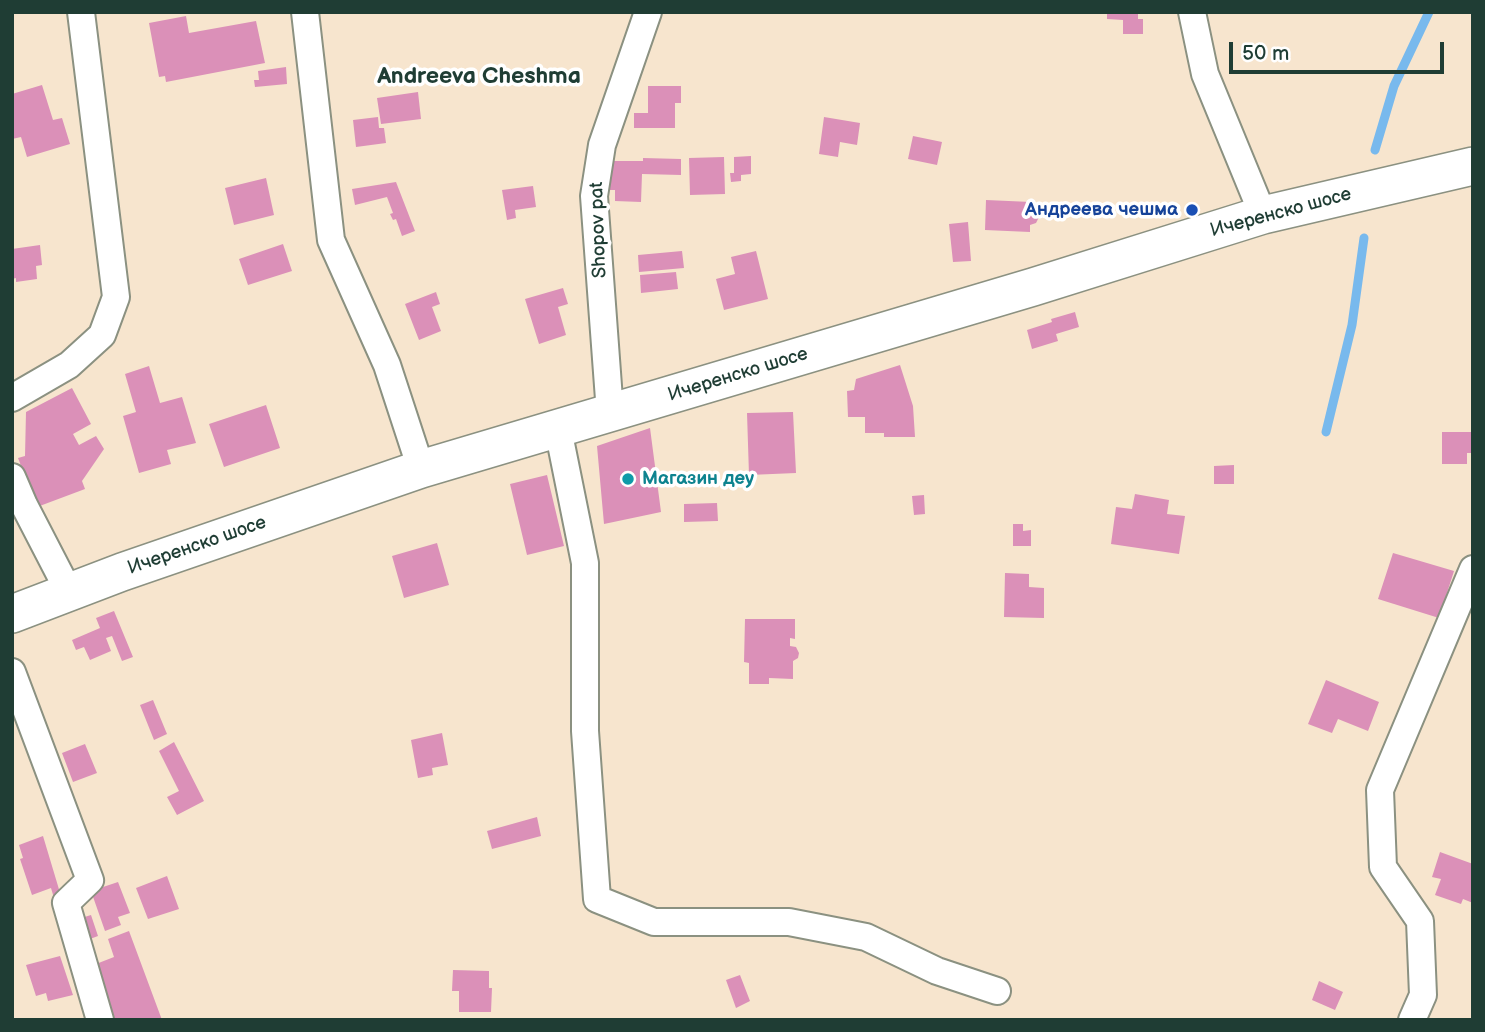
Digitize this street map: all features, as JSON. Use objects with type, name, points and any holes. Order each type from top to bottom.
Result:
[{"type":"street","points":[[12,398],[69,365],[102,334],[116,297],[81,12]]},
{"type":"street","points":[[305,12],[331,240],[387,365],[421,469]]},
{"type":"street","name":"Shopov pat","points":[[610,413],[594,196],[602,145],[648,12]]},
{"type":"street","points":[[1192,12],[1205,75],[1263,215]]},
{"type":"street","name":"Ичеренско шосе","points":[[12,614],[122,572],[421,469],[1033,287],[1263,215],[1473,166]]},
{"type":"street","points":[[558,429],[585,563],[585,732],[597,900],[654,922],[789,922],[866,937],[937,971],[997,991]]},
{"type":"street","points":[[12,477],[69,592]]},
{"type":"street","points":[[1412,1020],[1423,995],[1420,921],[1383,867],[1380,790],[1473,569]]},
{"type":"street","points":[[12,672],[90,880],[66,903],[100,1020]]},
{"type":"building","points":[[1107,12],[1138,12],[1138,19],[1143,19],[1143,34],[1123,34],[1123,20],[1107,19]]},
{"type":"building","points":[[186,16],[189,33],[256,21],[265,63],[166,82],[165,76],[159,77],[149,23]]},
{"type":"building","points":[[286,67],[287,84],[255,87],[254,80],[259,80],[258,71]]},
{"type":"building","points":[[42,85],[53,120],[62,118],[70,144],[27,157],[21,137],[12,139],[12,94]]},
{"type":"building","points":[[648,86],[681,86],[681,103],[675,103],[675,128],[634,128],[634,113],[648,113]]},
{"type":"building","points":[[418,92],[421,119],[381,124],[377,98]]},
{"type":"building","points":[[378,117],[379,128],[384,128],[386,143],[356,147],[353,120]]},
{"type":"building","points":[[824,117],[860,123],[857,145],[840,142],[838,157],[819,154]]},
{"type":"building","points":[[913,136],[942,142],[937,165],[908,159]]},
{"type":"building","points":[[751,156],[751,174],[741,175],[741,181],[731,182],[734,157]]},
{"type":"building","points":[[724,157],[725,194],[690,195],[689,158]]},
{"type":"building","points":[[643,158],[681,159],[681,175],[642,174],[641,202],[615,201],[615,190],[607,190],[599,161],[643,161]]},
{"type":"building","points":[[266,178],[274,215],[234,225],[225,188]]},
{"type":"building","points":[[396,182],[415,231],[402,236],[396,219],[393,220],[390,214],[393,213],[387,197],[355,205],[352,189]]},
{"type":"building","points":[[533,186],[536,207],[515,210],[516,218],[507,220],[502,190]]},
{"type":"building","points":[[986,200],[1031,202],[1031,209],[1036,211],[1039,217],[1036,223],[1030,225],[1030,232],[985,230]]},
{"type":"building","points":[[968,222],[971,261],[953,262],[949,224]]},
{"type":"building","points":[[283,244],[292,271],[248,285],[239,259]]},
{"type":"building","points":[[40,245],[42,265],[36,266],[37,279],[16,282],[16,278],[12,279],[12,249]]},
{"type":"building","points":[[682,251],[684,268],[639,272],[638,255]]},
{"type":"building","points":[[756,251],[768,299],[724,310],[716,279],[735,274],[731,257]]},
{"type":"building","points":[[676,272],[678,289],[641,293],[640,275]]},
{"type":"building","points":[[563,288],[568,304],[558,307],[566,335],[539,344],[525,299]]},
{"type":"building","points":[[436,292],[440,304],[432,307],[441,331],[419,340],[405,304]]},
{"type":"building","points":[[1075,312],[1079,327],[1056,334],[1058,341],[1032,349],[1027,330]]},
{"type":"building","points":[[900,365],[913,406],[915,437],[884,437],[884,433],[865,433],[865,417],[848,417],[847,391],[854,390],[856,379]]},
{"type":"building","points":[[149,366],[160,403],[182,397],[196,443],[167,450],[171,464],[139,473],[123,416],[136,412],[125,374]]},
{"type":"building","points":[[72,388],[91,424],[73,434],[79,445],[96,436],[104,449],[82,481],[85,489],[37,507],[18,458],[25,456],[26,412]]},
{"type":"building","points":[[266,405],[280,448],[224,467],[209,424]]},
{"type":"building","points":[[793,412],[796,473],[749,475],[747,413]]},
{"type":"building","name":"Магазин деу","points":[[650,428],[661,512],[604,524],[597,446]]},
{"type":"building","points":[[1442,432],[1473,432],[1473,453],[1467,453],[1467,464],[1442,464]]},
{"type":"building","points":[[1234,465],[1234,484],[1214,484],[1214,466]]},
{"type":"building","points":[[547,475],[564,546],[527,555],[510,484]]},
{"type":"building","points":[[1135,494],[1169,500],[1167,514],[1185,516],[1179,554],[1111,544],[1116,507],[1132,509]]},
{"type":"building","points":[[924,495],[925,514],[914,515],[912,496]]},
{"type":"building","points":[[717,503],[718,521],[684,522],[684,504]]},
{"type":"building","points":[[1013,524],[1023,524],[1023,531],[1031,530],[1031,546],[1013,546]]},
{"type":"building","points":[[437,543],[449,585],[404,598],[392,556]]},
{"type":"building","points":[[1393,553],[1454,571],[1439,618],[1378,599]]},
{"type":"building","points":[[1005,573],[1029,574],[1029,587],[1044,588],[1044,618],[1004,617]]},
{"type":"building","points":[[114,611],[133,657],[122,661],[112,636],[106,638],[111,651],[90,660],[84,647],[76,650],[72,640],[100,628],[96,618]]},
{"type":"building","points":[[745,619],[795,619],[795,639],[790,638],[790,646],[796,647],[799,653],[798,658],[793,661],[793,679],[769,678],[769,684],[749,684],[749,663],[744,662]]},
{"type":"building","points":[[1326,680],[1379,702],[1368,731],[1338,719],[1332,733],[1308,724]]},
{"type":"building","points":[[153,700],[167,734],[154,740],[140,705]]},
{"type":"building","points":[[442,733],[448,765],[432,768],[433,775],[418,778],[411,740]]},
{"type":"building","points":[[174,742],[204,801],[177,815],[167,797],[179,791],[159,751]]},
{"type":"building","points":[[85,744],[97,773],[73,782],[62,753]]},
{"type":"building","points":[[537,817],[541,836],[492,849],[487,831]]},
{"type":"building","points":[[43,836],[61,896],[54,898],[51,888],[32,895],[20,859],[23,858],[19,845]]},
{"type":"building","points":[[1440,852],[1473,864],[1473,903],[1463,899],[1461,904],[1435,895],[1441,879],[1432,877]]},
{"type":"building","points":[[167,876],[179,909],[148,919],[136,888]]},
{"type":"building","points":[[118,882],[130,913],[118,917],[121,925],[105,931],[91,891]]},
{"type":"building","points":[[91,915],[98,936],[82,942],[75,920]]},
{"type":"building","points":[[129,931],[162,1020],[115,1020],[95,970],[96,964],[114,957],[108,939]]},
{"type":"building","points":[[60,956],[73,995],[48,1001],[46,993],[36,996],[26,965]]},
{"type":"building","points":[[453,970],[489,971],[489,988],[492,988],[491,1012],[459,1012],[459,991],[452,991]]},
{"type":"building","points":[[740,975],[750,1001],[736,1008],[726,980]]},
{"type":"building","points":[[1319,981],[1343,992],[1335,1010],[1312,1000]]},
{"type":"waterway","points":[[1375,150],[1394,86],[1429,12]]},
{"type":"waterway","points":[[1326,432],[1352,325],[1364,238]]},
{"type":"place","name":"Андреева чешма","points":[[1192,210]]},
{"type":"place","name":"Магазин деу","points":[[628,479]]},
{"type":"district","name":"Andreeva Cheshma","points":[[479,77]]}]
